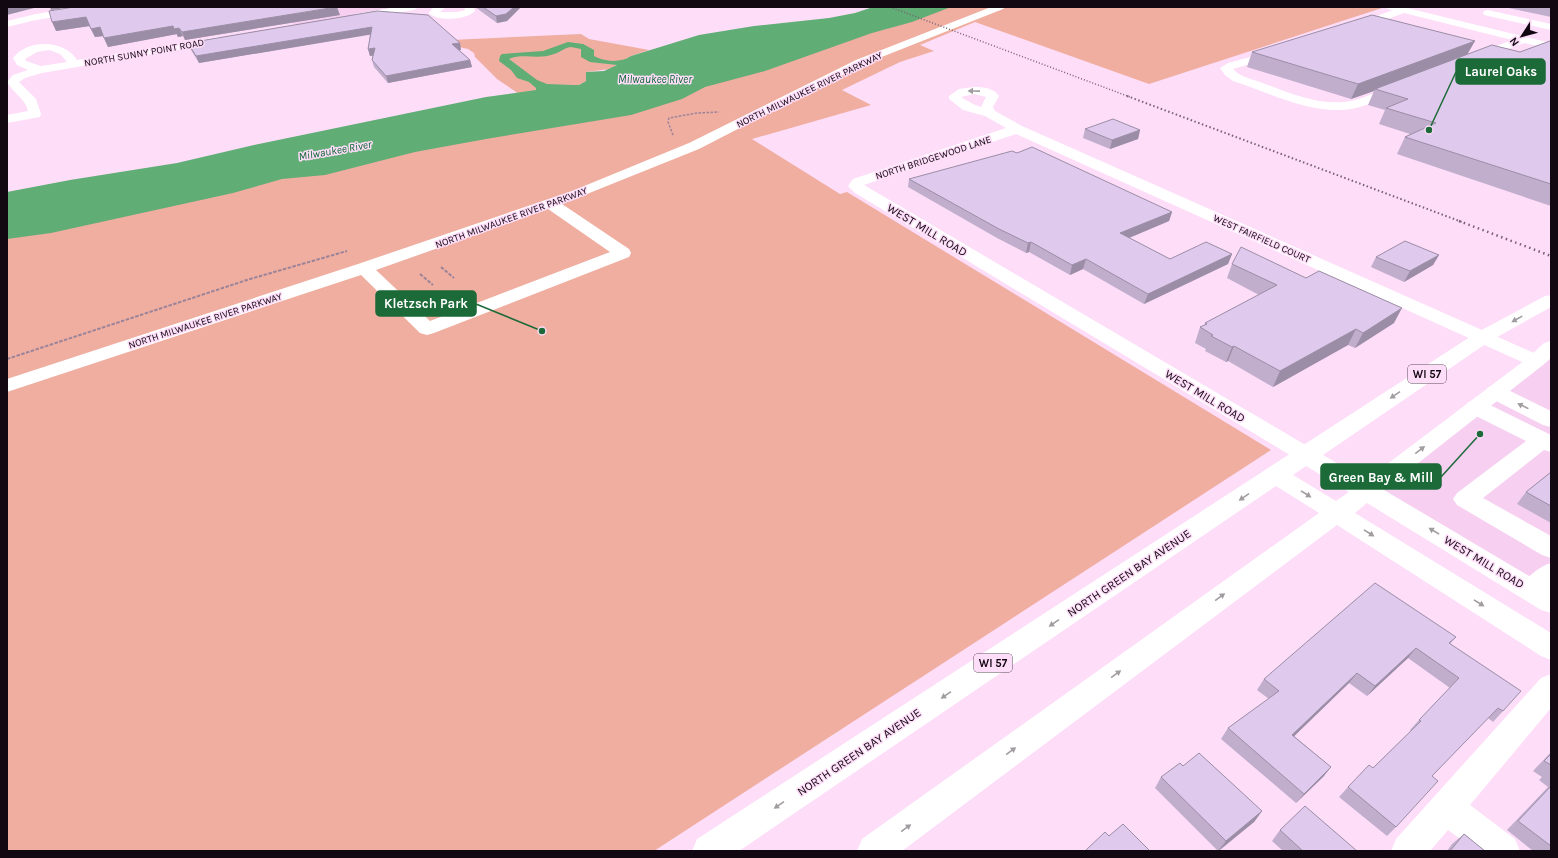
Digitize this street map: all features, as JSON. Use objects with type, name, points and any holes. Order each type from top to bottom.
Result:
[{"type":"street","points":[[7,24],[36,17],[101,7]]},
{"type":"street","points":[[342,19],[392,9],[414,7]]},
{"type":"street","points":[[441,7],[436,9],[434,13],[441,15],[454,15],[470,11],[469,7]]},
{"type":"street","name":"NORTH MILWAUKEE RIVER PARKWAY","points":[[7,386],[364,268],[551,204],[694,146],[860,62],[1000,7]]},
{"type":"street","points":[[1391,7],[1550,45]]},
{"type":"street","points":[[1343,32],[1403,10]]},
{"type":"street","points":[[1488,13],[1551,27]]},
{"type":"street","points":[[1369,22],[1391,28]]},
{"type":"street","name":"NORTH SUNNY POINT ROAD","points":[[7,119],[34,114],[32,102],[28,96],[14,85],[14,80],[20,76],[40,70],[228,38]]},
{"type":"street","points":[[1468,61],[1524,39]]},
{"type":"street","points":[[27,42],[39,48]]},
{"type":"street","points":[[40,70],[21,63],[19,58],[28,52],[39,48],[52,47],[62,49],[67,53],[74,64]]},
{"type":"street","points":[[1474,49],[1489,53]]},
{"type":"street","points":[[1285,50],[1226,68],[1229,73],[1237,78],[1306,101],[1324,105],[1353,105],[1410,83]]},
{"type":"street","name":"WEST FAIRFIELD COURT","points":[[990,113],[1018,129],[1483,337],[1545,355]]},
{"type":"street","name":"NORTH BRIDGEWOOD LANE","points":[[860,190],[856,186],[858,182],[1018,129]]},
{"type":"street","name":"WEST MILL ROAD","points":[[860,190],[1542,596]]},
{"type":"street","points":[[364,268],[427,329],[623,253],[551,204]]},
{"type":"street","name":"NORTH GREEN BAY AVENUE","points":[[709,851],[1483,337],[1551,300]]},
{"type":"street","points":[[874,851],[1366,491],[1545,355]]},
{"type":"street","points":[[1495,392],[1548,434]]},
{"type":"street","points":[[1476,407],[1548,434]]},
{"type":"street","points":[[1548,434],[1465,499],[1551,548]]},
{"type":"street","points":[[1276,475],[1551,648]]},
{"type":"street","points":[[1542,596],[1551,573]]},
{"type":"street","points":[[1408,851],[1551,687]]},
{"type":"street","points":[[1446,807],[1503,851]]},
{"type":"path","points":[[673,135],[668,122],[669,118],[696,113],[721,112],[714,115]]},
{"type":"path","points":[[667,138],[680,132]]},
{"type":"path","points":[[7,359],[250,279],[353,250]]},
{"type":"path","points":[[441,267],[454,278]]},
{"type":"path","points":[[420,274],[433,286]]},
{"type":"shaded area","points":[[281,7],[414,7],[297,27]]},
{"type":"shaded area","points":[[908,7],[1382,8],[1149,84],[975,22],[920,45],[934,51],[900,62],[842,90],[871,105],[752,139],[840,194],[847,192],[1271,450],[654,851],[7,851],[7,212],[143,190]]},
{"type":"shaded area","points":[[581,34],[589,39],[649,50],[631,56],[610,69],[586,72],[586,81],[579,85],[556,86],[519,94],[497,79],[475,57],[474,53],[468,49],[459,47],[451,40]]},
{"type":"shaded area","points":[[1551,357],[1551,602],[1367,491]]},
{"type":"water","name":"Milwaukee River","points":[[873,7],[951,7],[912,22],[872,33],[765,71],[705,87],[682,99],[631,115],[415,152],[325,175],[282,179],[233,193],[51,233],[7,239],[7,192],[70,180],[177,163],[254,145],[486,97],[536,90],[536,88],[529,82],[517,78],[511,70],[499,61],[502,54],[543,51],[568,42],[583,44],[594,50],[594,56],[603,60],[618,61],[699,35],[754,26],[829,18],[855,13]],"holes":[[[571,47],[581,49],[581,57],[590,62],[617,65],[604,71],[586,72],[586,81],[579,85],[547,84],[537,80],[509,59],[514,57],[548,56]]]},
{"type":"building","points":[[74,7],[336,7],[182,32],[179,28],[174,29],[173,26],[104,38],[100,27],[91,29],[86,17],[52,22],[49,11]]},
{"type":"building","points":[[483,7],[514,7],[506,14],[496,16]]},
{"type":"building","points":[[377,11],[428,15],[460,43],[452,44],[470,60],[386,76],[372,60],[375,48],[368,49],[372,27],[196,56],[188,43]]},
{"type":"building","points":[[1372,15],[1475,41],[1358,84],[1252,52]]},
{"type":"building","points":[[1550,41],[1551,184],[1405,137],[1436,123],[1386,108],[1408,99],[1375,89],[1492,45],[1520,52]]},
{"type":"building","points":[[1113,119],[1140,130],[1112,140],[1085,129]]},
{"type":"building","points":[[1032,147],[1172,212],[1120,233],[1170,259],[1206,242],[1232,254],[1148,294],[1086,259],[1072,265],[1031,242],[1028,243],[999,229],[909,179],[1012,151],[1017,153]]},
{"type":"building","points":[[1405,241],[1439,255],[1410,271],[1376,257]]},
{"type":"building","points":[[1241,247],[1306,278],[1319,271],[1402,308],[1363,333],[1356,329],[1280,371],[1234,346],[1232,347],[1211,336],[1213,335],[1200,327],[1277,285],[1232,264]]},
{"type":"building","points":[[1551,472],[1551,506],[1526,492]]},
{"type":"building","points":[[1375,583],[1456,637],[1449,643],[1521,691],[1503,711],[1498,708],[1432,776],[1438,781],[1396,827],[1348,787],[1369,765],[1373,768],[1421,721],[1419,720],[1459,678],[1416,648],[1375,686],[1357,673],[1292,735],[1331,767],[1304,794],[1228,728],[1279,691],[1264,679]]},
{"type":"building","points":[[1199,753],[1262,811],[1226,841],[1161,777],[1180,763],[1183,766]]},
{"type":"building","points":[[1551,754],[1551,765],[1544,761]]},
{"type":"building","points":[[1551,786],[1551,846],[1518,821]]},
{"type":"building","points":[[1305,806],[1357,851],[1303,851],[1280,830]]},
{"type":"building","points":[[1123,824],[1150,851],[1085,851],[1105,832],[1109,836]]},
{"type":"building","points":[[1464,834],[1485,851],[1450,851]]},
{"type":"railway","points":[[890,7],[1130,97]]},
{"type":"railway","points":[[1127,96],[1462,222]]},
{"type":"railway","points":[[1459,221],[1551,256]]},
{"type":"place","name":"Laurel Oaks","points":[[1429,130]]},
{"type":"place","name":"Kletzsch Park","points":[[542,331]]},
{"type":"place","name":"Green Bay & Mill","points":[[1480,434]]}]
